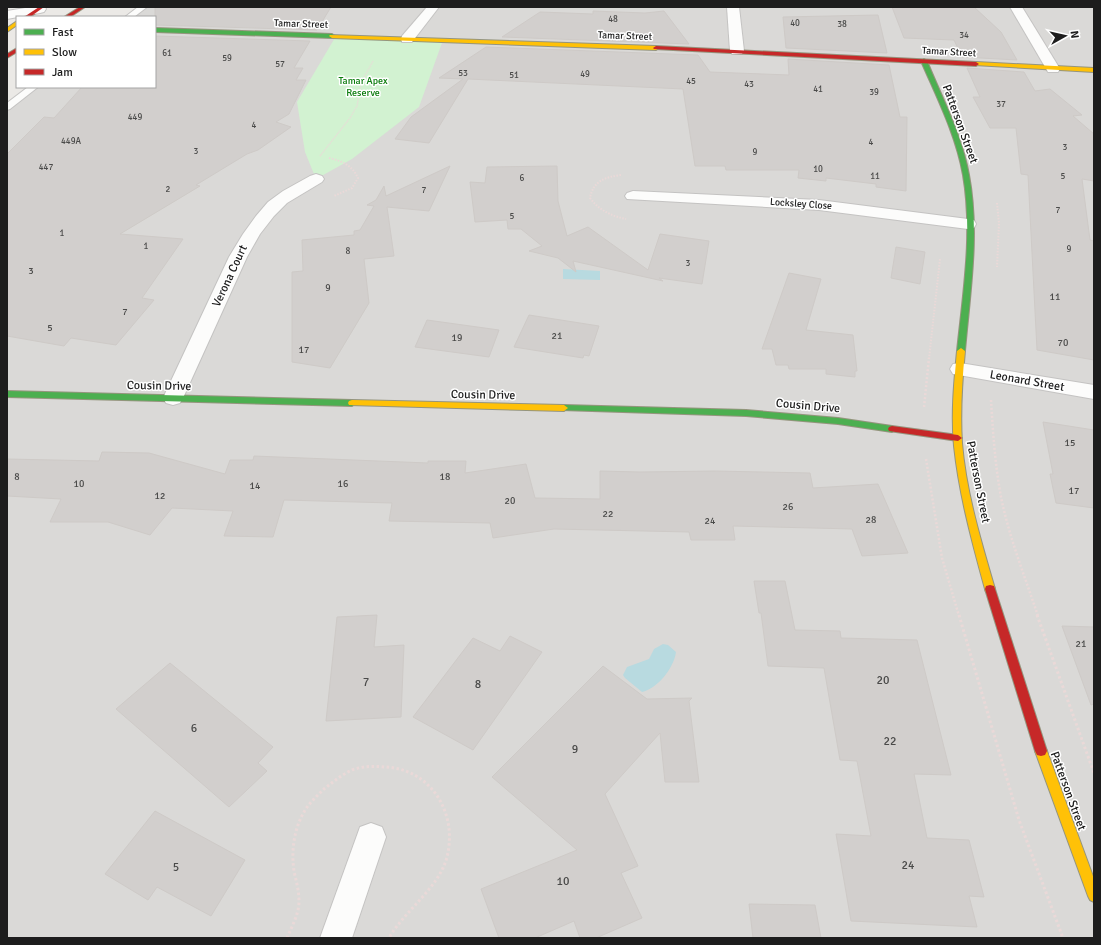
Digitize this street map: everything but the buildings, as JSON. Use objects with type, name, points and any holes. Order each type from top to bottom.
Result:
[{"type":"street","points":[[69,16],[83,7]]},
{"type":"street","points":[[406,39],[433,7]]},
{"type":"street","points":[[733,7],[737,51]]},
{"type":"street","points":[[1016,7],[1053,69]]},
{"type":"street","points":[[7,15],[41,8]]},
{"type":"street","points":[[29,16],[41,8]]},
{"type":"street","points":[[7,30],[16,24]]},
{"type":"street","name":"Tamar Street","points":[[156,30],[737,51],[1094,70]]},
{"type":"street","points":[[7,56],[16,51]]},
{"type":"street","name":"Patterson Street","points":[[924,61],[958,149],[968,192],[968,224],[960,369],[958,438],[970,510],[988,583],[1035,735],[1094,896]]},
{"type":"street","name":"Verona Court","points":[[173,398],[247,240],[258,224],[282,199],[316,179]]},
{"type":"street","name":"Locksley Close","points":[[633,196],[819,204],[968,224]]},
{"type":"street","name":"Leonard Street","points":[[960,369],[1094,392]]},
{"type":"street","name":"Cousin Drive","points":[[7,394],[746,413],[838,421],[958,438]]},
{"type":"street","points":[[336,938],[371,837]]},
{"type":"lane","points":[[131,16],[143,7]]},
{"type":"lane","points":[[7,107],[33,88]]},
{"type":"path","points":[[318,157],[350,118],[357,106],[361,83],[373,60]]},
{"type":"path","points":[[923,411],[940,258]]},
{"type":"path","points":[[991,395],[996,465],[1001,498],[1016,551],[1046,641],[1094,774]]},
{"type":"path","points":[[926,457],[942,558],[1019,820],[1063,938]]},
{"type":"shaded area","points":[[143,7],[1094,7],[1094,938],[7,938],[7,107],[33,88],[156,88],[156,16],[130,16]]},
{"type":"green space","name":"Tamar Apex Reserve","points":[[336,36],[443,40],[419,107],[352,159],[316,179],[305,152],[297,102]]},
{"type":"water","points":[[563,269],[600,271],[600,280],[563,279]]},
{"type":"water","points":[[663,644],[668,645],[676,652],[672,665],[659,682],[648,690],[642,692],[623,675],[627,667],[649,659],[654,649]]},
{"type":"traffic: fast","points":[[156,30],[332,36]]},
{"type":"traffic: fast","points":[[924,61],[948,117],[963,160],[969,197],[969,263],[961,351]]},
{"type":"traffic: fast","points":[[7,394],[352,403]]},
{"type":"traffic: fast","points":[[564,408],[746,413],[838,421],[892,429]]},
{"type":"traffic: slow","points":[[7,30],[16,24]]},
{"type":"traffic: slow","points":[[332,36],[656,48]]},
{"type":"traffic: slow","points":[[976,64],[1094,70]]},
{"type":"traffic: slow","points":[[961,351],[957,416],[958,445],[964,486],[990,589]]},
{"type":"traffic: slow","points":[[352,403],[564,408]]},
{"type":"traffic: slow","points":[[1041,751],[1094,896]]},
{"type":"traffic: jam","points":[[28,16],[42,7]]},
{"type":"traffic: jam","points":[[69,16],[83,7]]},
{"type":"traffic: jam","points":[[656,48],[976,64]]},
{"type":"traffic: jam","points":[[7,56],[16,51]]},
{"type":"traffic: jam","points":[[892,429],[958,438]]},
{"type":"traffic: jam","points":[[990,589],[1041,751]]}]
